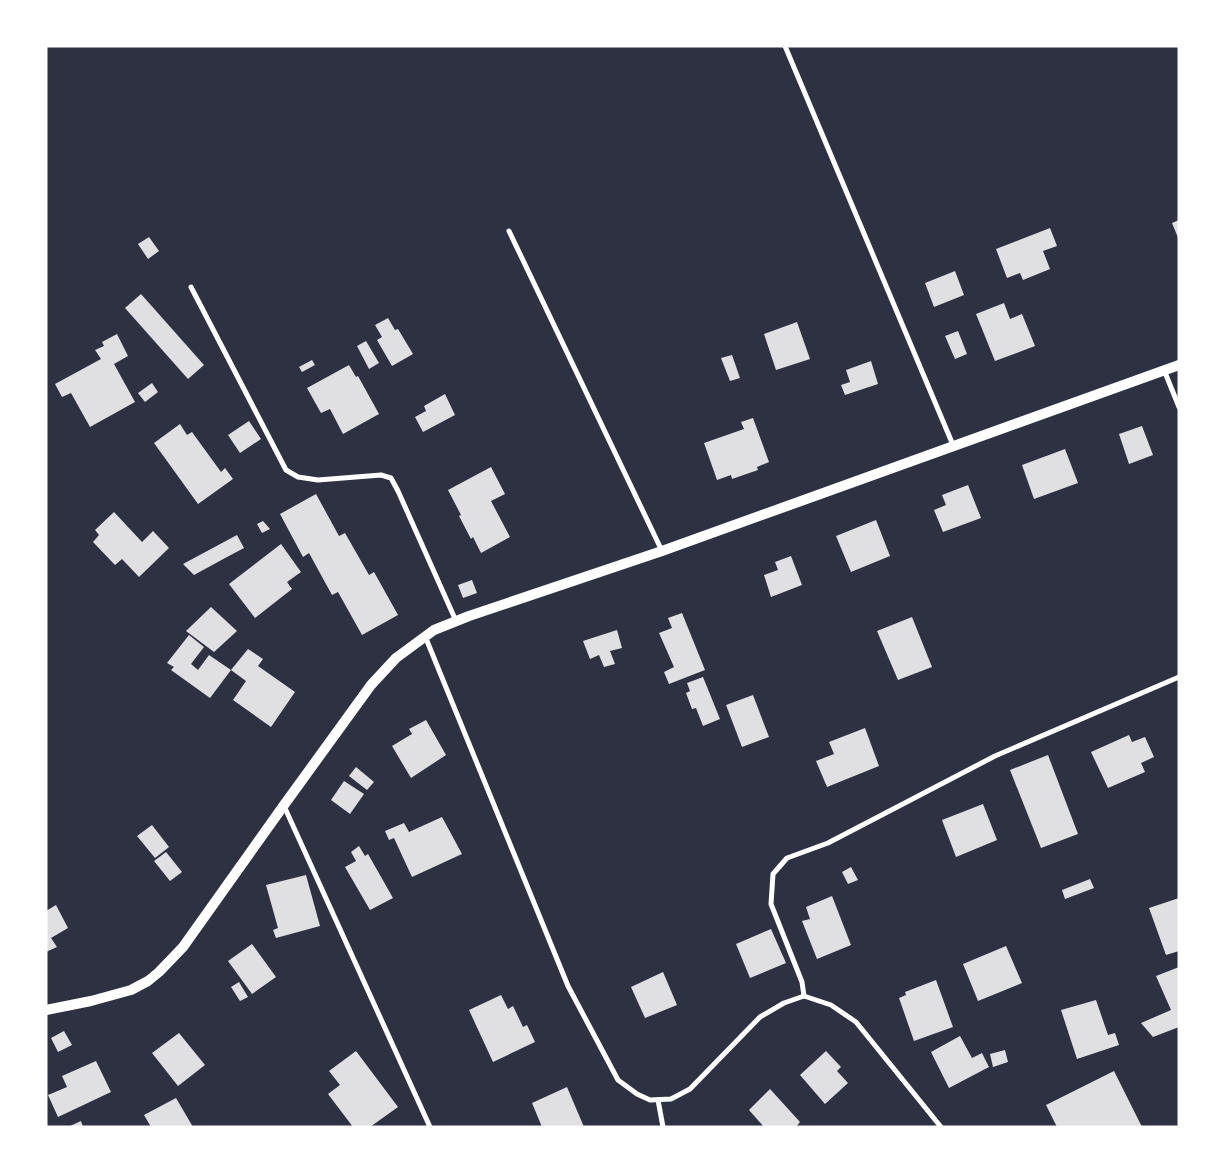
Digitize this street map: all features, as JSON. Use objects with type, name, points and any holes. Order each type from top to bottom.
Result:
[{"type":"main road","points":[[46,1010],[91,1001],[131,990],[160,972],[183,947],[371,685],[396,658],[434,630],[662,551],[952,445],[1179,365]]},
{"type":"street","points":[[785,46],[952,445]]},
{"type":"street","points":[[509,231],[662,551]]},
{"type":"street","points":[[190,287],[286,470],[298,477],[318,480],[381,475],[391,478],[456,621]]},
{"type":"street","points":[[1164,370],[1179,407]]},
{"type":"street","points":[[425,636],[568,986],[618,1080],[637,1094],[650,1100],[671,1099],[690,1089],[760,1017],[784,1002],[804,996],[832,1005],[856,1022],[942,1127]]},
{"type":"street","points":[[804,996],[802,982],[771,904],[772,874],[787,858],[828,843],[995,756],[1179,677]]},
{"type":"street","points":[[284,805],[430,1127]]},
{"type":"street","points":[[658,1100],[663,1127]]},
{"type":"building","points":[[1179,220],[1179,240],[1172,223]]},
{"type":"building","points":[[1050,228],[1057,246],[1043,251],[1050,269],[1023,280],[1020,273],[1007,278],[996,249]]},
{"type":"building","points":[[149,237],[159,251],[148,259],[138,244]]},
{"type":"building","points":[[955,271],[964,295],[934,307],[925,283]]},
{"type":"building","points":[[141,294],[204,365],[188,379],[125,308]]},
{"type":"building","points":[[1004,303],[1010,319],[1022,314],[1035,346],[995,361],[976,314]]},
{"type":"building","points":[[388,318],[395,330],[398,329],[413,354],[392,366],[377,340],[382,337],[375,325]]},
{"type":"building","points":[[797,322],[810,359],[776,370],[764,334]]},
{"type":"building","points":[[958,331],[967,354],[955,359],[945,336]]},
{"type":"building","points":[[117,334],[128,356],[114,364],[135,402],[90,427],[71,393],[62,397],[55,384],[101,359],[95,350],[104,346],[102,342]]},
{"type":"building","points":[[366,341],[379,363],[369,369],[357,346]]},
{"type":"building","points":[[732,355],[740,378],[730,381],[721,358]]},
{"type":"building","points":[[312,360],[315,365],[302,372],[299,367]]},
{"type":"building","points":[[871,361],[878,384],[845,395],[841,385],[850,382],[846,370]]},
{"type":"building","points":[[349,365],[356,377],[358,376],[379,414],[343,434],[330,409],[321,413],[307,388]]},
{"type":"building","points":[[152,383],[158,392],[145,402],[138,393]]},
{"type":"building","points":[[445,394],[455,415],[423,432],[415,417],[426,411],[424,406]]},
{"type":"building","points":[[753,418],[769,462],[757,467],[758,470],[732,479],[731,475],[717,480],[704,443],[744,429],[741,422]]},
{"type":"building","points":[[249,421],[261,439],[240,453],[228,435]]},
{"type":"building","points":[[180,424],[187,435],[192,432],[221,472],[225,468],[233,479],[198,504],[154,443]]},
{"type":"building","points":[[1142,426],[1153,455],[1129,464],[1119,434]]},
{"type":"building","points":[[1065,449],[1078,483],[1034,499],[1022,465]]},
{"type":"building","points":[[491,467],[505,494],[491,501],[510,537],[481,553],[473,537],[471,539],[448,490]]},
{"type":"building","points":[[968,485],[981,518],[943,532],[934,510],[946,505],[942,495]]},
{"type":"building","points":[[316,494],[339,536],[345,533],[369,575],[374,572],[398,615],[362,635],[338,592],[332,595],[309,553],[303,557],[280,514]]},
{"type":"building","points":[[114,512],[142,542],[153,531],[169,548],[139,577],[122,559],[115,565],[93,542],[99,535],[95,530]]},
{"type":"building","points":[[876,520],[890,556],[851,572],[836,536]]},
{"type":"building","points":[[263,521],[270,529],[262,533],[257,524]]},
{"type":"building","points":[[237,535],[244,548],[194,575],[183,564]]},
{"type":"building","points":[[281,544],[301,572],[287,582],[292,589],[255,618],[229,584]]},
{"type":"building","points":[[791,556],[802,585],[771,597],[764,575],[778,570],[775,562]]},
{"type":"building","points":[[472,580],[477,593],[463,598],[458,585]]},
{"type":"building","points":[[211,607],[237,631],[214,652],[186,631]]},
{"type":"building","points":[[682,613],[705,670],[669,684],[664,672],[674,667],[659,633],[672,628],[668,618]]},
{"type":"building","points":[[912,617],[932,667],[898,680],[877,631]]},
{"type":"building","points":[[617,630],[622,648],[610,651],[615,664],[604,667],[599,655],[590,659],[583,641]]},
{"type":"building","points":[[189,635],[204,647],[191,664],[198,670],[209,655],[231,670],[210,698],[171,670],[174,667],[167,663]]},
{"type":"building","points":[[248,649],[263,659],[258,666],[295,692],[271,727],[233,700],[246,681],[231,670]]},
{"type":"building","points":[[703,677],[720,719],[703,726],[696,708],[692,709],[686,693],[690,691],[687,683]]},
{"type":"building","points":[[753,695],[769,737],[742,747],[726,705]]},
{"type":"building","points":[[426,720],[446,755],[411,778],[392,746],[412,734],[409,729]]},
{"type":"building","points":[[865,728],[879,766],[827,787],[816,761],[834,754],[829,742]]},
{"type":"building","points":[[1129,735],[1132,742],[1145,737],[1154,757],[1141,763],[1145,772],[1108,788],[1091,752]]},
{"type":"building","points":[[1048,755],[1078,834],[1041,848],[1010,770]]},
{"type":"building","points":[[356,767],[374,782],[367,790],[349,776]]},
{"type":"building","points":[[344,781],[364,794],[350,814],[331,800]]},
{"type":"building","points":[[983,804],[997,840],[956,857],[942,820]]},
{"type":"building","points":[[442,817],[462,854],[412,877],[394,838],[389,840],[385,831],[404,823],[409,832]]},
{"type":"building","points":[[152,825],[169,847],[155,858],[137,836]]},
{"type":"building","points":[[359,846],[365,856],[368,854],[393,898],[370,910],[345,867],[356,861],[351,852]]},
{"type":"building","points":[[166,852],[182,872],[170,881],[154,861]]},
{"type":"building","points":[[851,867],[858,880],[848,884],[842,872]]},
{"type":"building","points":[[306,875],[320,926],[276,938],[273,930],[278,928],[266,885]]},
{"type":"building","points":[[1090,879],[1094,888],[1065,899],[1062,890]]},
{"type":"building","points":[[832,896],[851,945],[817,959],[802,921],[810,919],[806,907]]},
{"type":"building","points":[[1179,898],[1179,951],[1166,955],[1149,908]]},
{"type":"building","points":[[56,905],[68,928],[51,938],[57,947],[46,952],[46,911]]},
{"type":"building","points":[[771,929],[786,963],[750,978],[736,944]]},
{"type":"building","points":[[252,944],[276,977],[252,994],[228,961]]},
{"type":"building","points":[[1006,946],[1022,983],[978,1001],[963,964]]},
{"type":"building","points":[[1179,967],[1179,1027],[1153,1037],[1141,1023],[1171,1010],[1156,976]]},
{"type":"building","points":[[663,972],[677,1005],[645,1018],[631,987]]},
{"type":"building","points":[[936,980],[953,1027],[914,1041],[899,998],[906,995],[905,992]]},
{"type":"building","points":[[239,982],[248,997],[240,1001],[231,987]]},
{"type":"building","points":[[501,995],[508,1009],[513,1006],[523,1027],[527,1025],[535,1042],[493,1062],[469,1010]]},
{"type":"building","points":[[1096,1000],[1108,1035],[1115,1033],[1119,1045],[1077,1059],[1061,1010]]},
{"type":"building","points":[[64,1031],[72,1045],[58,1052],[51,1038]]},
{"type":"building","points":[[179,1033],[205,1065],[178,1086],[152,1053]]},
{"type":"building","points":[[960,1036],[972,1058],[982,1053],[989,1067],[949,1088],[931,1052]]},
{"type":"building","points":[[1005,1050],[1008,1062],[993,1067],[990,1054]]},
{"type":"building","points":[[356,1051],[398,1107],[370,1127],[353,1127],[328,1094],[340,1085],[329,1071]]},
{"type":"building","points":[[826,1051],[841,1067],[837,1071],[848,1083],[825,1104],[800,1075]]},
{"type":"building","points":[[96,1061],[111,1092],[58,1117],[48,1095],[67,1087],[62,1076]]},
{"type":"building","points":[[1114,1071],[1142,1127],[1057,1127],[1046,1105]]},
{"type":"building","points":[[567,1087],[584,1127],[542,1127],[532,1103]]},
{"type":"building","points":[[770,1089],[800,1122],[796,1127],[764,1127],[749,1110]]},
{"type":"building","points":[[176,1098],[193,1127],[151,1127],[144,1115]]},
{"type":"building","points":[[81,1121],[83,1127],[68,1127]]}]
